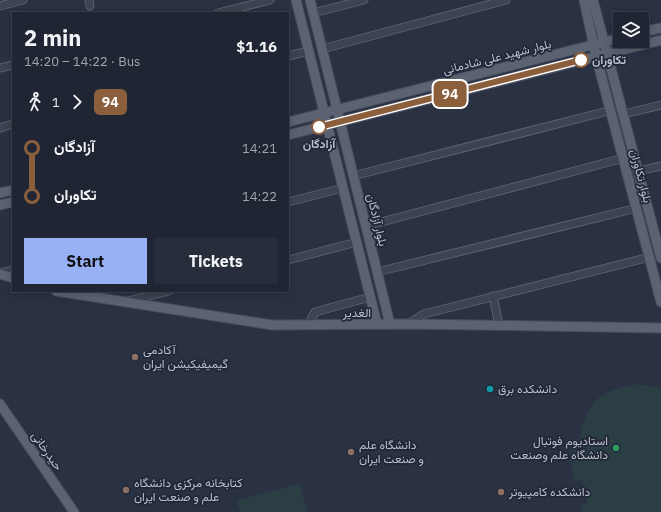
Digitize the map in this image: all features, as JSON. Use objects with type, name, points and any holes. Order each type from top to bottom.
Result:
[{"type":"main road","points":[[289,122],[324,113],[296,0]]},
{"type":"main road","points":[[310,0],[337,110]]},
{"type":"main road","points":[[584,0],[594,45]]},
{"type":"main road","points":[[593,0],[604,42],[613,40]]},
{"type":"main road","points":[[649,31],[661,28]]},
{"type":"main road","points":[[607,53],[661,40]]},
{"type":"main road","name":"بلوار شهید علی شادمانی","points":[[324,113],[604,42]]},
{"type":"main road","name":"بلوار تکاوران","points":[[604,42],[639,171],[657,228],[661,258]]},
{"type":"main road","name":"بلوار تکاوران","points":[[594,45],[661,302]]},
{"type":"main road","name":"بلوار شهید علی شادمانی","points":[[327,125],[607,53]]},
{"type":"main road","name":"بلوار آزادگان","points":[[337,110],[390,324]]},
{"type":"main road","name":"بلوار آزادگان","points":[[324,113],[377,324]]},
{"type":"main road","points":[[289,135],[327,125]]},
{"type":"main road","points":[[0,193],[12,190]]},
{"type":"main road","points":[[0,205],[12,202]]},
{"type":"main road","points":[[0,273],[12,278]]},
{"type":"main road","name":"الغدیر","points":[[62,292],[272,325],[408,324],[661,328]]},
{"type":"main road","name":"حیدرخانی","points":[[0,404],[74,512]]},
{"type":"street","points":[[0,6],[22,0]]},
{"type":"street","points":[[222,12],[270,0]]},
{"type":"street","points":[[313,13],[364,0]]},
{"type":"street","points":[[322,49],[506,0]]},
{"type":"street","points":[[289,56],[309,51]]},
{"type":"street","points":[[0,68],[12,65]]},
{"type":"street","points":[[624,114],[661,105]]},
{"type":"street","points":[[353,176],[612,110]]},
{"type":"street","points":[[0,128],[12,124]]},
{"type":"street","points":[[366,226],[624,158]]},
{"type":"street","points":[[639,171],[661,166]]},
{"type":"street","points":[[289,202],[343,188]]},
{"type":"street","points":[[377,272],[637,208]]},
{"type":"street","points":[[289,260],[357,242]]},
{"type":"street","points":[[408,324],[424,314],[650,257]]},
{"type":"street","points":[[0,273],[12,270]]},
{"type":"street","points":[[126,302],[165,292]]},
{"type":"street","points":[[493,296],[498,320]]},
{"type":"street","points":[[308,325],[315,312],[370,297]]},
{"type":"shaded area","name":"استادیوم فوتبال دانشگاه علم وصنعت","points":[[638,384],[656,387],[661,390],[661,512],[583,512],[581,505],[587,503],[582,480],[574,481],[570,458],[571,439],[579,439],[591,406],[597,400],[614,390]]},
{"type":"shaded area","points":[[300,484],[307,512],[240,512],[237,500]]},
{"type":"bus line","name":"94","points":[[319,127],[581,60]]},
{"type":"place","name":"تکاوران","points":[[581,60]]},
{"type":"place","name":"آزادگان","points":[[319,127]]},
{"type":"place","name":"آکادمی گیمیفیکیشن ایران","points":[[135,357]]},
{"type":"place","name":"دانشکده برق","points":[[490,389]]},
{"type":"place","name":"استادیوم فوتبال دانشگاه علم وصنعت","points":[[616,448]]},
{"type":"place","name":"دانشگاه علم و صنعت ایران","points":[[351,452]]},
{"type":"place","name":"کتابخانه مرکزی دانشگاه علم و صنعت ایران","points":[[126,490]]},
{"type":"place","name":"دانشکده کامپیوتر","points":[[501,492]]}]
